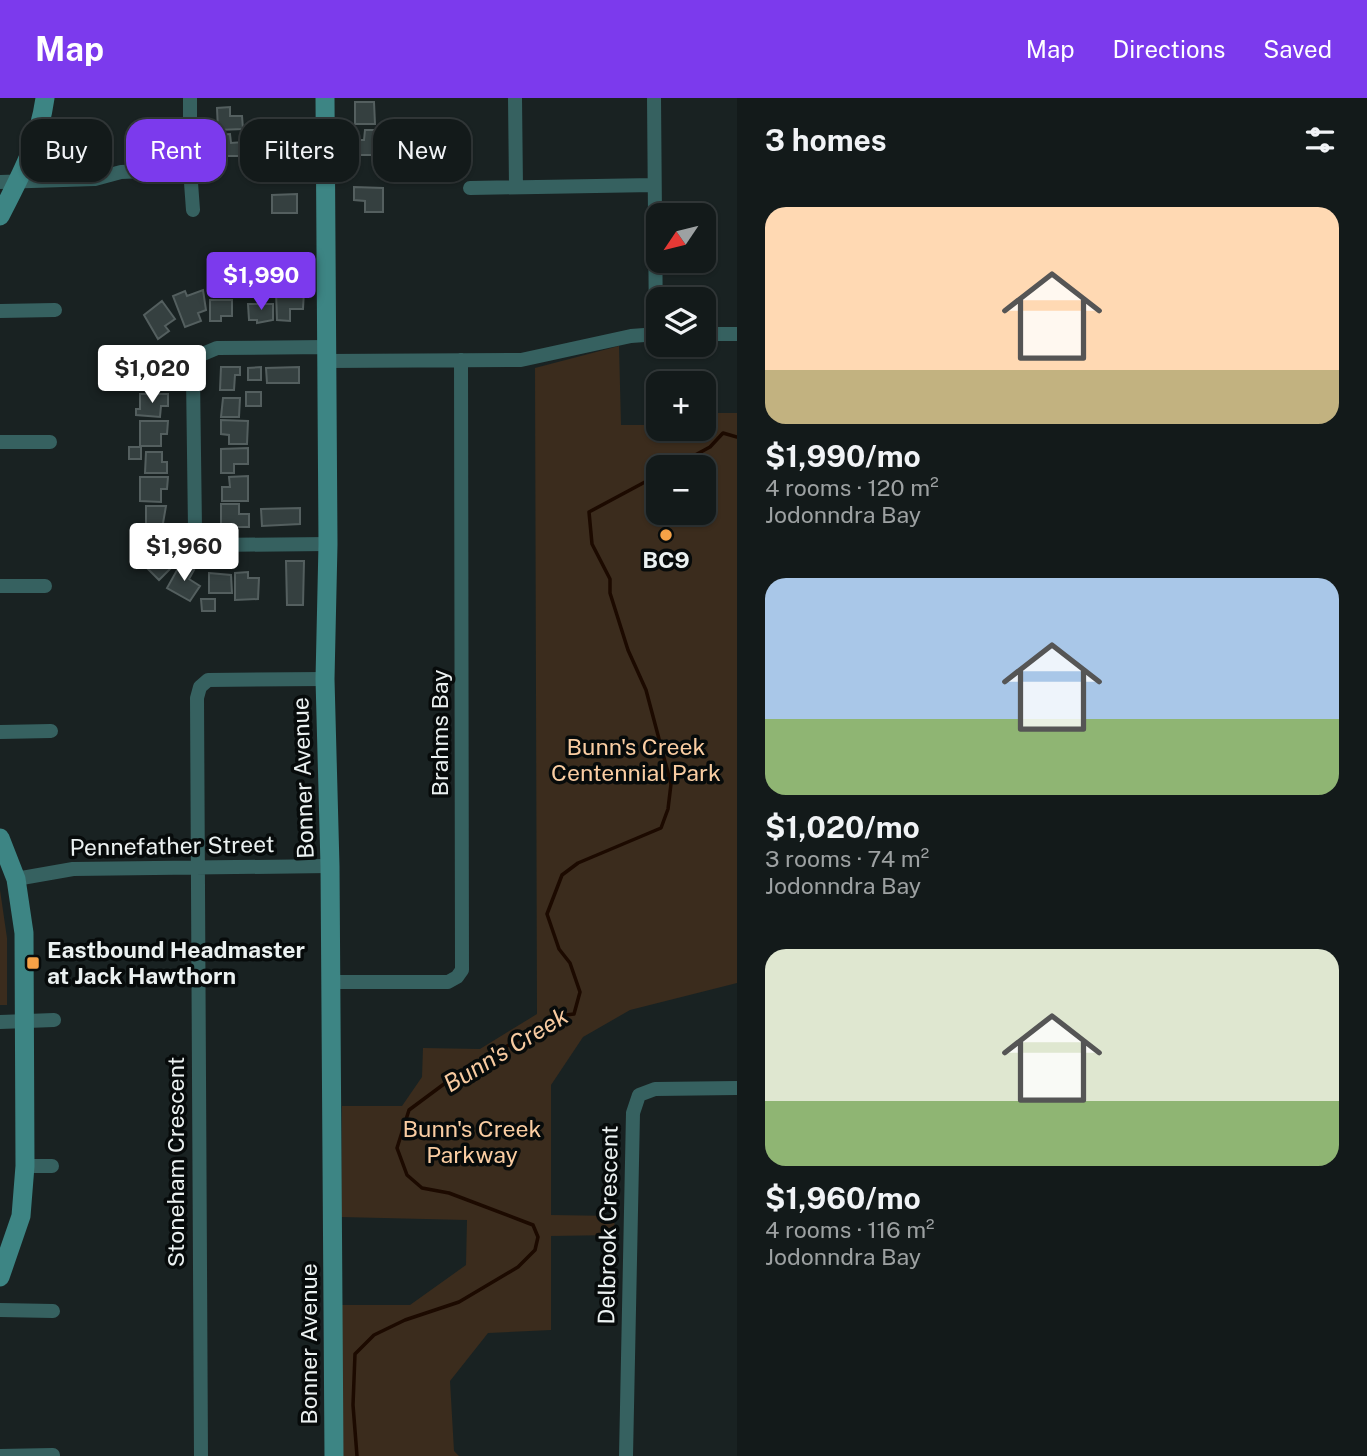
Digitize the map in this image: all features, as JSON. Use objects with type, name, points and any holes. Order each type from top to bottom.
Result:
[{"type":"street","points":[[0,216],[9,182],[31,154],[41,124],[45,98]]},
{"type":"street","points":[[190,98],[190,119]]},
{"type":"street","name":"Bonner Avenue","points":[[325,98],[328,544],[325,679],[330,866],[334,1456]]},
{"type":"street","points":[[515,98],[516,187]]},
{"type":"street","points":[[653,98],[656,287]]},
{"type":"street","points":[[9,182],[94,179],[126,172]]},
{"type":"street","points":[[191,182],[193,210]]},
{"type":"street","points":[[470,188],[654,185]]},
{"type":"street","points":[[0,310],[55,310]]},
{"type":"street","points":[[716,334],[737,334]]},
{"type":"street","points":[[328,544],[211,545],[201,540],[195,528],[193,366],[198,356],[217,348],[461,360],[521,360],[646,335]]},
{"type":"street","name":"Brahms Bay","points":[[331,982],[448,982],[462,970],[461,360]]},
{"type":"street","points":[[0,442],[50,442]]},
{"type":"street","points":[[0,586],[45,586]]},
{"type":"street","name":"Stoneham Crescent","points":[[201,1456],[197,698],[200,687],[208,680],[219,678],[325,679]]},
{"type":"street","points":[[0,732],[51,731]]},
{"type":"street","points":[[0,838],[16,879],[24,933],[25,1166],[21,1216],[0,1277]]},
{"type":"street","name":"Pennefather Street","points":[[16,879],[73,869],[330,866]]},
{"type":"street","points":[[0,1022],[54,1020]]},
{"type":"street","name":"Delbrook Crescent","points":[[626,1456],[633,1114],[639,1095],[655,1089],[737,1088]]},
{"type":"street","points":[[25,1166],[52,1166]]},
{"type":"street","points":[[0,1310],[53,1311]]},
{"type":"street","points":[[0,1456],[53,1455]]},
{"type":"green space","name":"Bunn's Creek Centennial Park","points":[[619,346],[621,425],[646,425],[646,441],[716,441],[716,413],[737,413],[737,983],[630,1010],[583,1037],[551,1085],[551,1215],[614,1216],[615,1235],[551,1236],[551,1330],[488,1333],[450,1381],[454,1451],[459,1456],[342,1456],[342,1305],[410,1305],[466,1265],[467,1220],[341,1217],[342,1106],[402,1106],[422,1077],[423,1048],[480,1049],[537,1014],[535,368]]},
{"type":"green space","points":[[0,890],[7,938],[7,1005],[0,1005]]},
{"type":"building","points":[[355,102],[374,102],[373,124],[359,124],[359,119],[355,119]]},
{"type":"building","points":[[230,107],[230,116],[242,116],[240,129],[226,130],[226,119],[218,119],[217,108]]},
{"type":"building","points":[[365,130],[373,130],[373,155],[359,155],[359,140],[364,140]]},
{"type":"building","points":[[226,134],[230,134],[231,143],[240,142],[240,156],[226,156]]},
{"type":"building","points":[[354,187],[383,188],[383,212],[365,212],[365,201],[354,200]]},
{"type":"building","points":[[297,194],[297,213],[272,213],[272,195]]},
{"type":"building","points":[[203,290],[206,310],[198,313],[201,321],[185,327],[173,296],[185,291],[187,296]]},
{"type":"building","points":[[304,291],[303,309],[290,309],[290,321],[277,320],[276,292]]},
{"type":"building","points":[[210,300],[232,300],[232,316],[221,316],[221,321],[210,321]]},
{"type":"building","points":[[162,301],[175,319],[165,326],[169,331],[158,339],[144,315]]},
{"type":"building","points":[[248,304],[273,304],[273,320],[257,323],[257,320],[249,320]]},
{"type":"building","points":[[166,364],[166,380],[160,380],[160,390],[139,390],[139,365]]},
{"type":"building","points":[[221,367],[240,367],[240,375],[235,375],[234,390],[220,390]]},
{"type":"building","points":[[261,367],[261,380],[248,380],[248,368]]},
{"type":"building","points":[[299,367],[299,383],[267,383],[266,368]]},
{"type":"building","points":[[246,392],[261,392],[261,406],[246,406]]},
{"type":"building","points":[[140,394],[168,394],[168,406],[161,406],[160,417],[136,415],[136,409],[140,409]]},
{"type":"building","points":[[223,398],[240,398],[239,417],[221,417]]},
{"type":"building","points":[[221,420],[248,421],[247,444],[229,444],[229,435],[221,434]]},
{"type":"building","points":[[140,421],[168,421],[167,434],[161,434],[161,446],[140,446]]},
{"type":"building","points":[[129,447],[141,447],[141,459],[129,459]]},
{"type":"building","points":[[248,448],[248,464],[234,464],[234,473],[221,473],[221,449]]},
{"type":"building","points":[[146,452],[162,452],[162,462],[167,462],[167,473],[145,473]]},
{"type":"building","points":[[248,476],[248,501],[222,501],[222,487],[230,487],[229,477]]},
{"type":"building","points":[[140,477],[168,477],[167,489],[161,489],[161,502],[140,501]]},
{"type":"building","points":[[221,504],[239,504],[239,514],[249,514],[249,527],[221,527]]},
{"type":"building","points":[[146,506],[166,506],[162,529],[146,529]]},
{"type":"building","points":[[300,508],[300,524],[262,526],[261,509]]},
{"type":"building","points":[[153,549],[163,559],[172,550],[180,559],[159,580],[140,561]]},
{"type":"building","points":[[286,561],[304,561],[303,605],[287,605]]},
{"type":"building","points":[[181,563],[194,570],[189,579],[200,586],[190,601],[167,588]]},
{"type":"building","points":[[248,572],[248,578],[259,578],[258,599],[235,600],[235,573]]},
{"type":"building","points":[[209,573],[231,575],[232,593],[209,593]]},
{"type":"building","points":[[201,599],[215,599],[215,611],[202,611]]},
{"type":"waterway","name":"Bunn's Creek","points":[[695,455],[710,447],[723,433],[737,437]]},
{"type":"waterway","name":"Bunn's Creek","points":[[357,1456],[353,1405],[355,1354],[374,1335],[405,1320],[459,1302],[518,1267],[535,1250],[538,1237],[533,1225],[449,1193],[422,1188],[407,1175],[397,1148],[409,1110],[444,1084],[557,1016],[574,1014],[580,992],[570,963],[559,949],[547,914],[562,875],[578,863],[661,828],[668,809],[671,784],[646,690],[628,650],[610,593],[610,579],[592,544],[589,512],[646,481]]},
{"type":"place","name":"BC9","points":[[666,535]]},
{"type":"place","name":"Eastbound Headmaster at Jack Hawthorn","points":[[33,963]]},
{"type":"park label","name":"Bunn's Creek Parkway","points":[[472,1142]]}]
